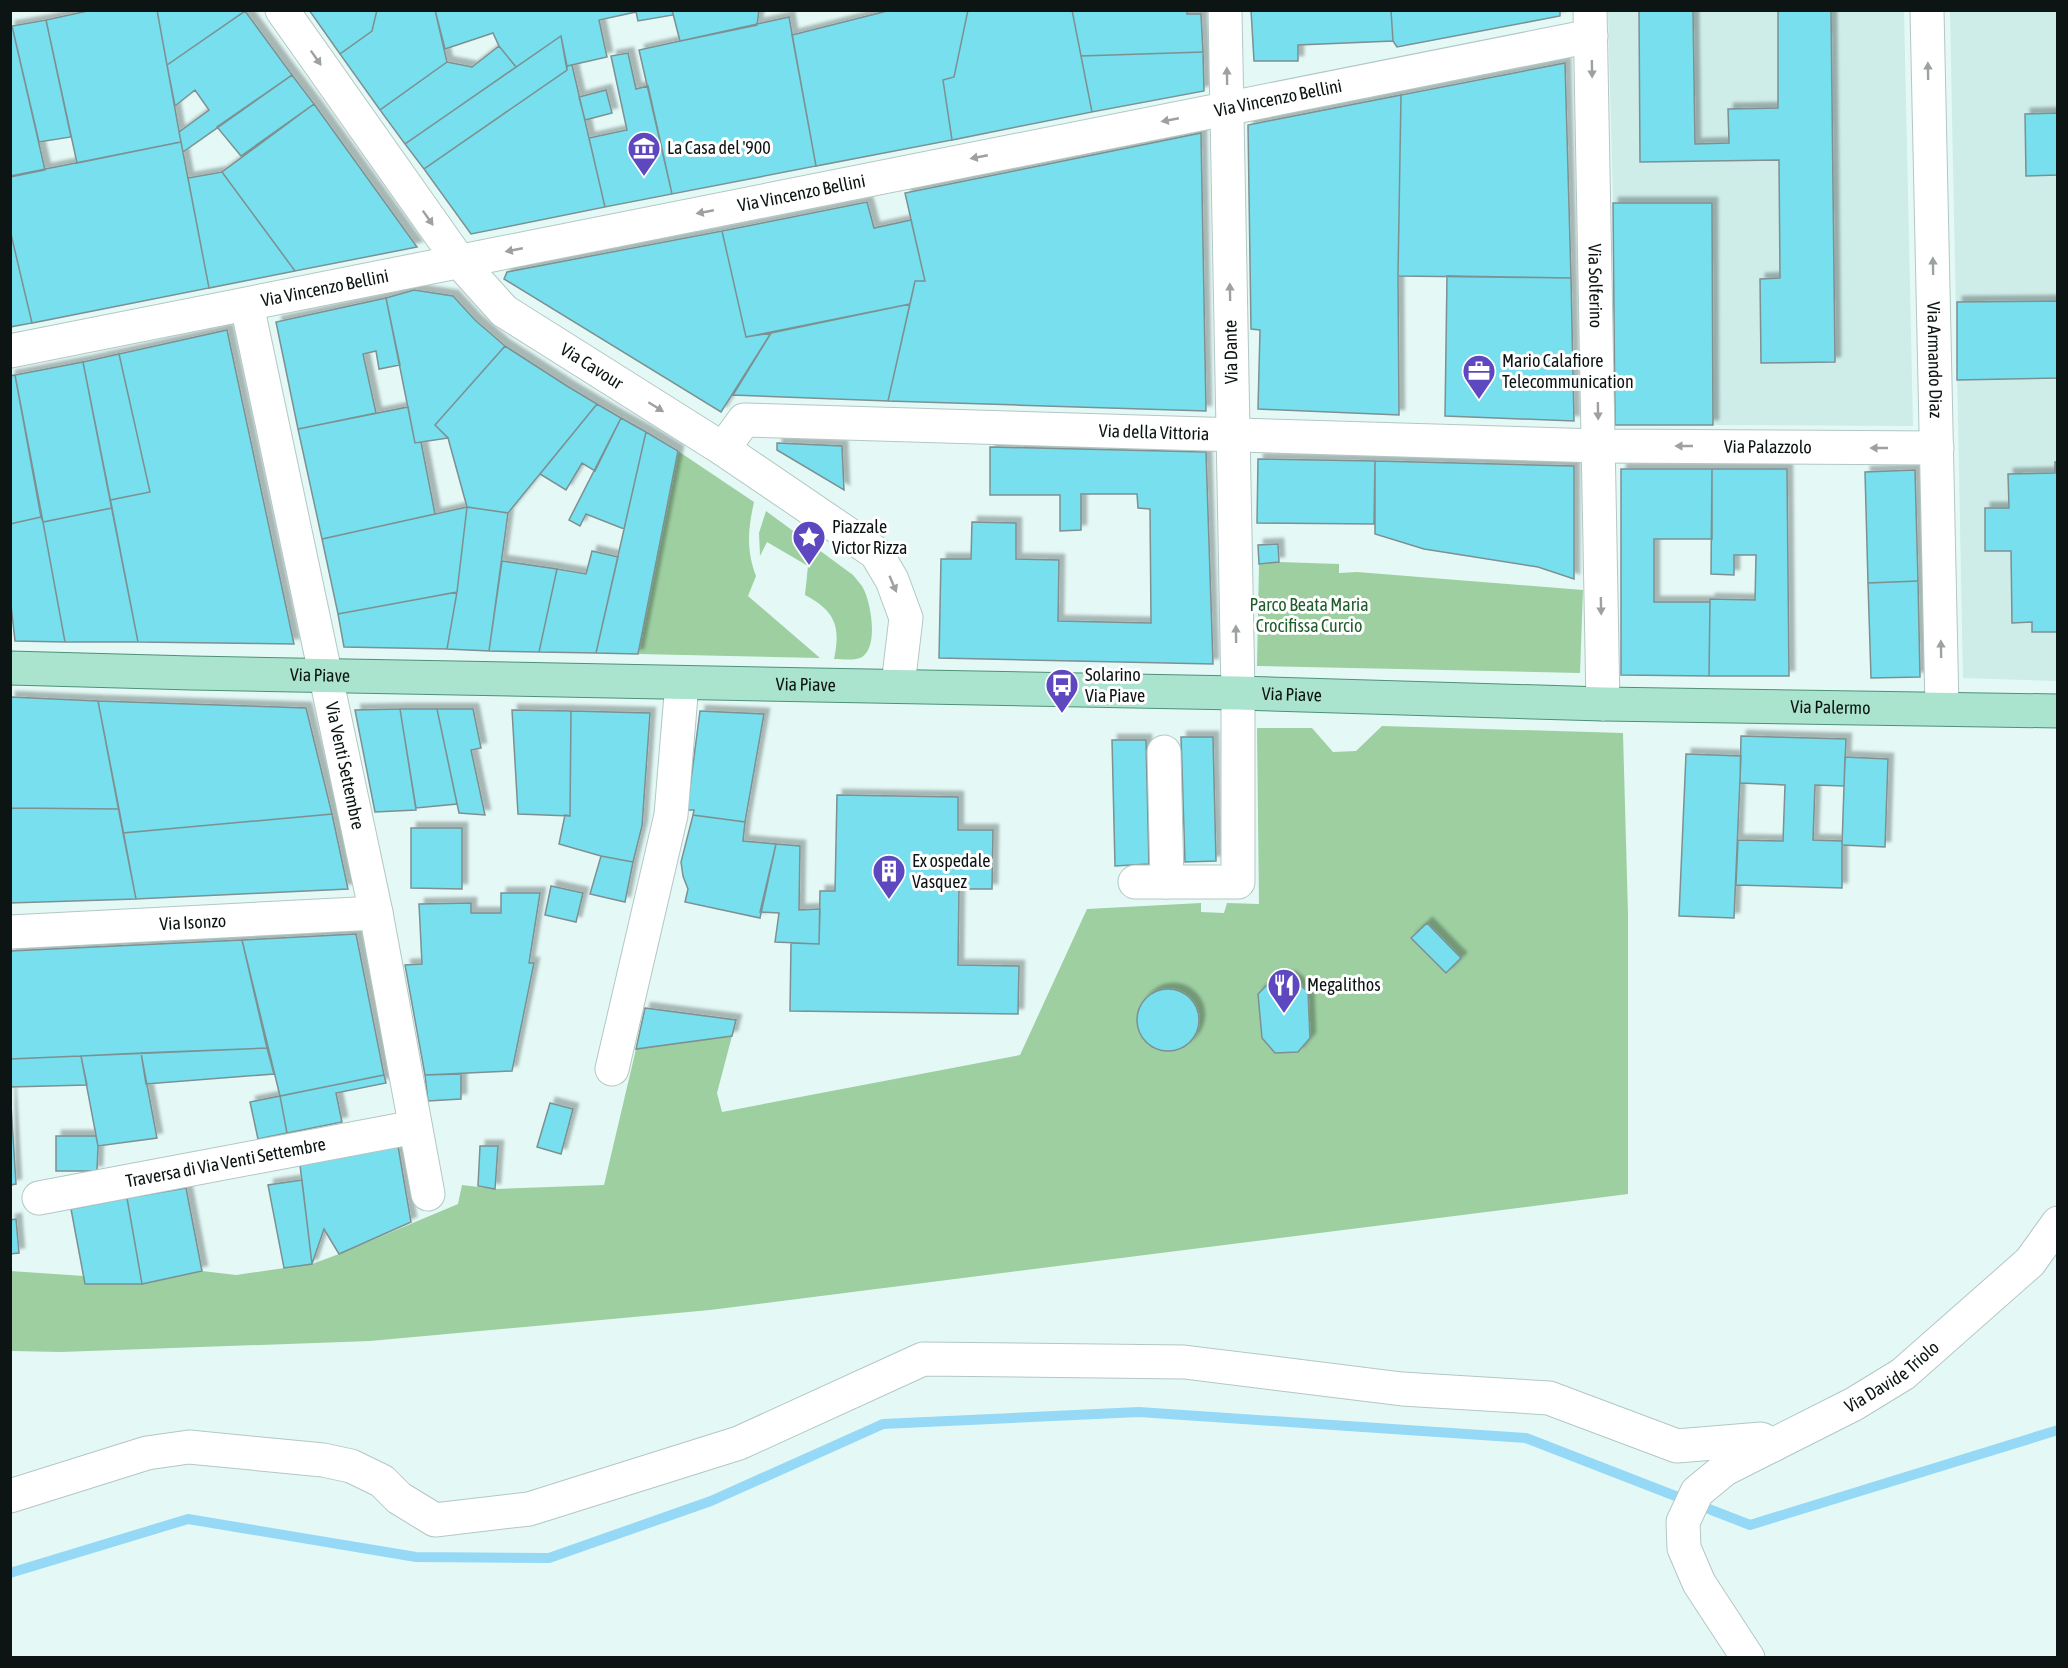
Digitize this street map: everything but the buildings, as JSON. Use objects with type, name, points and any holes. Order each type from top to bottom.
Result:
[{"type":"main road","name":"Via Piave","points":[[10,668],[1238,693],[1603,705]]},
{"type":"main road","name":"Via Palermo","points":[[1603,705],[2058,711]]},
{"type":"street","name":"Via Cavour","points":[[282,10],[459,261],[504,311],[723,449],[876,553],[892,580],[906,618],[898,686]]},
{"type":"street","name":"Via Dante","points":[[1164,752],[1151,882],[1238,882],[1238,693],[1225,10]]},
{"type":"street","name":"Via Armando Diaz","points":[[1927,10],[1942,708]]},
{"type":"street","name":"Via Vincenzo Bellini","points":[[10,351],[1227,108],[1591,23]]},
{"type":"street","name":"Via Solferino","points":[[1591,23],[1603,705]]},
{"type":"street","name":"Via Venti Settembre","points":[[247,305],[376,913],[428,1194]]},
{"type":"street","name":"Via della Vittoria","points":[[723,449],[744,420],[1599,446]]},
{"type":"street","name":"Via Palazzolo","points":[[1599,446],[1937,448]]},
{"type":"street","points":[[612,1068],[671,815],[682,682]]},
{"type":"street","name":"Via Isonzo","points":[[10,932],[376,913]]},
{"type":"street","name":"Traversa di Via Venti Settembre","points":[[39,1197],[415,1126]]},
{"type":"street","name":"Via Davide Triolo","points":[[1748,1658],[1700,1583],[1684,1548],[1683,1522],[1697,1492],[1725,1469],[1854,1404],[1903,1374],[2030,1262],[2058,1223]]},
{"type":"street","points":[[10,1496],[147,1453],[189,1447],[323,1460],[351,1466],[382,1481],[399,1498],[435,1520],[530,1509],[739,1443],[923,1359],[1184,1362],[1402,1389],[1549,1398],[1677,1446],[1761,1439],[1773,1445]]},
{"type":"shaded area","points":[[1608,11],[1904,11],[1913,426],[1713,425],[1712,203],[1613,203]]},
{"type":"shaded area","points":[[1950,11],[2057,11],[2057,681],[1963,678]]},
{"type":"green space","points":[[678,451],[754,502],[749,539],[756,576],[748,596],[820,658],[638,654]]},
{"type":"green space","points":[[766,511],[853,575],[862,586],[868,602],[872,634],[867,652],[862,657],[834,659],[837,637],[833,621],[823,607],[805,595],[808,566],[767,542],[760,556],[759,533]]},
{"type":"green space","name":"Parco Beata Maria Crocifissa Curcio","points":[[1279,562],[1339,564],[1339,573],[1357,572],[1583,590],[1580,673],[1257,666],[1259,564]]},
{"type":"green space","points":[[1382,726],[1623,733],[1628,914],[1628,1194],[710,1310],[370,1341],[61,1352],[11,1351],[10,1271],[84,1276],[202,1271],[236,1275],[312,1264],[458,1204],[462,1185],[495,1189],[604,1185],[636,1049],[732,1036],[717,1093],[722,1112],[1020,1055],[1087,909],[1201,903],[1201,912],[1224,913],[1227,903],[1259,904],[1257,728],[1312,728],[1333,752],[1356,751]]},
{"type":"waterway","points":[[10,1573],[188,1519],[416,1557],[549,1558],[711,1501],[883,1424],[1139,1412],[1526,1438],[1750,1525],[2058,1430]]},
{"type":"place","name":"La Casa del '900","points":[[644,177]]},
{"type":"place","name":"Mario Calafiore Telecommunication","points":[[1479,400]]},
{"type":"place","name":"Piazzale Victor Rizza","points":[[809,566]]},
{"type":"place","name":"Solarino Via Piave","points":[[1062,714]]},
{"type":"place","name":"Ex ospedale Vasquez","points":[[889,900]]},
{"type":"place","name":"Megalithos","points":[[1284,1014]]}]
